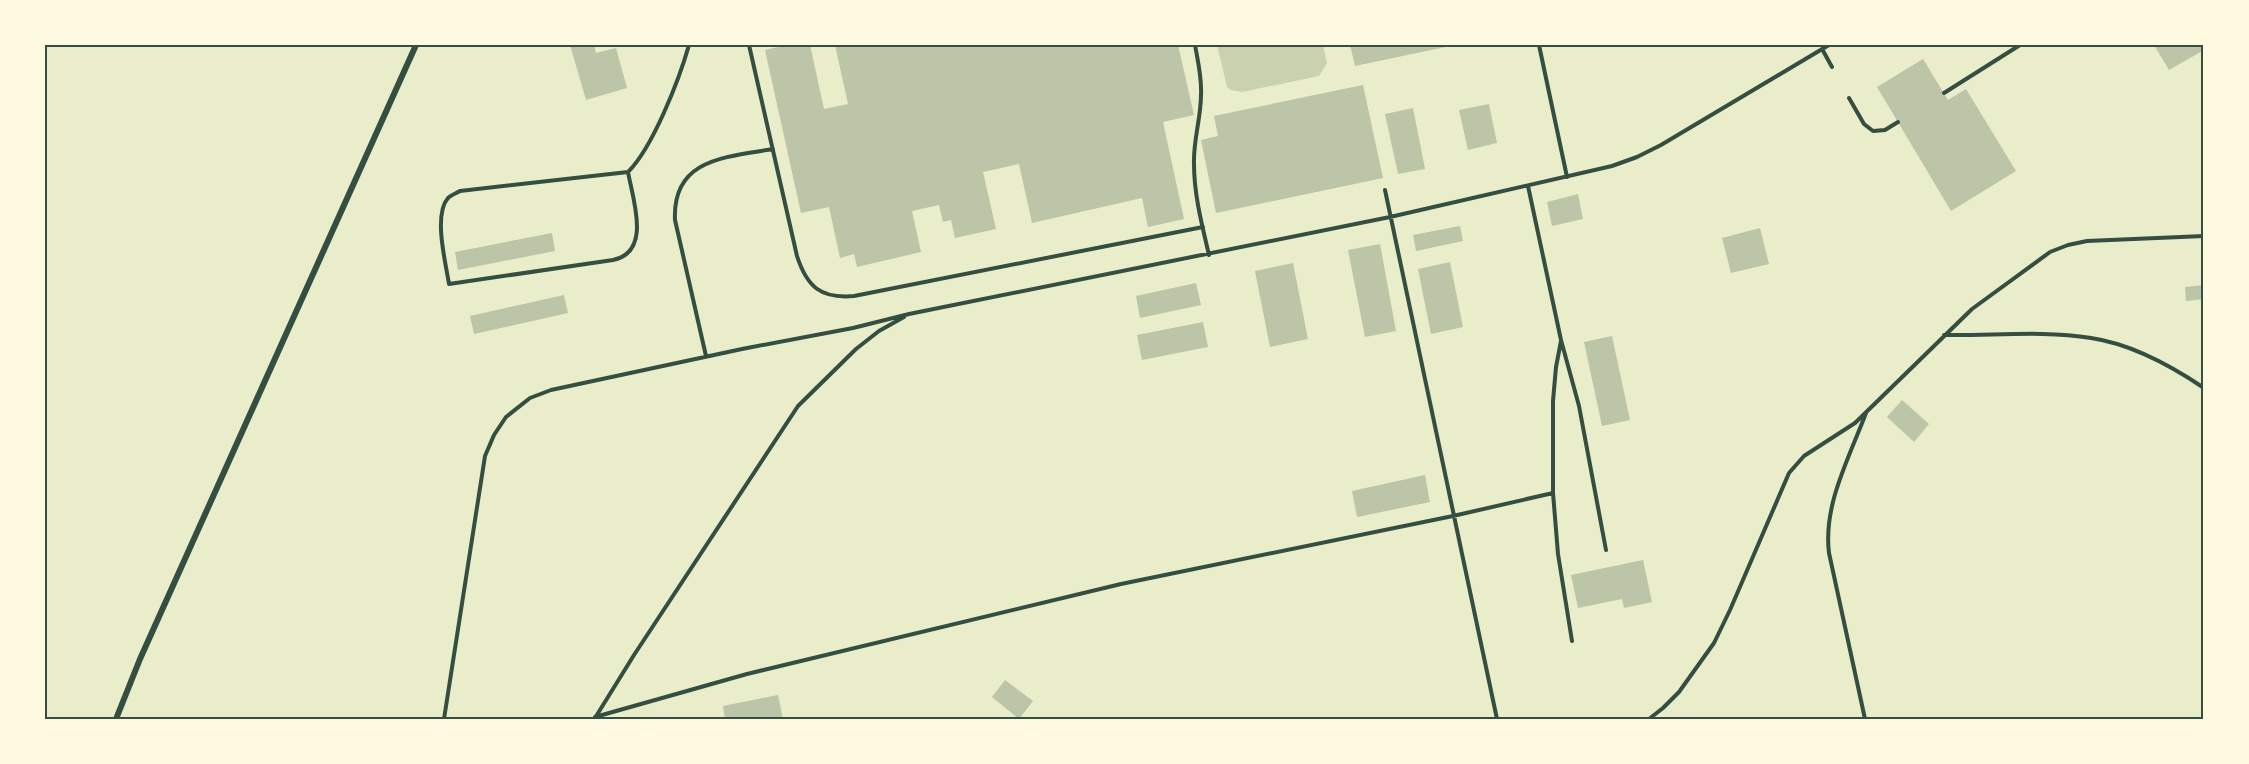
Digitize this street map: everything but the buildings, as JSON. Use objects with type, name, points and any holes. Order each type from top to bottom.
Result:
[{"type":"street","points":[[116,719],[140,659],[416,45]]},
{"type":"lane","points":[[628,171],[637,226],[634,246],[627,255],[613,260],[449,284],[441,235],[442,215],[447,199],[460,191],[628,171],[637,163],[648,144],[674,87],[689,45]]},
{"type":"lane","points":[[749,45],[801,267],[812,285],[819,291],[834,296],[854,296],[1203,227]]},
{"type":"lane","points":[[1194,45],[1202,94],[1193,163],[1196,195],[1209,255]]},
{"type":"lane","points":[[1539,45],[1567,177]]},
{"type":"lane","points":[[444,719],[483,463],[490,441],[502,422],[517,407],[544,392],[706,356],[853,328],[909,314],[1390,218],[1612,166],[1648,152],[1828,45]]},
{"type":"lane","points":[[1944,93],[2020,45]]},
{"type":"lane","points":[[1822,49],[1832,67]]},
{"type":"lane","points":[[1849,98],[1864,124],[1873,131],[1885,130],[1898,122]]},
{"type":"lane","points":[[706,356],[675,220],[679,192],[692,173],[706,163],[773,149]]},
{"type":"lane","points":[[1528,186],[1561,340],[1579,406],[1606,550]]},
{"type":"lane","points":[[1385,190],[1497,719]]},
{"type":"lane","points":[[1648,719],[1679,692],[1714,643],[1790,472],[1804,456],[1844,431],[1866,413],[1943,335],[1977,305],[2032,263],[2060,248],[2088,241],[2204,236]]},
{"type":"lane","points":[[595,718],[634,654],[798,406],[850,353],[879,331],[909,314]]},
{"type":"lane","points":[[1943,335],[2056,335],[2098,339],[2122,345],[2153,358],[2204,388]]},
{"type":"lane","points":[[1561,340],[1552,401],[1553,493],[1558,554],[1572,641]]},
{"type":"lane","points":[[1865,719],[1829,553],[1828,536],[1833,500],[1866,413]]},
{"type":"lane","points":[[595,718],[747,674],[1121,584],[1453,516],[1553,493]]},
{"type":"green space","points":[[1217,45],[1323,45],[1327,63],[1319,76],[1242,92],[1227,87]]}]
